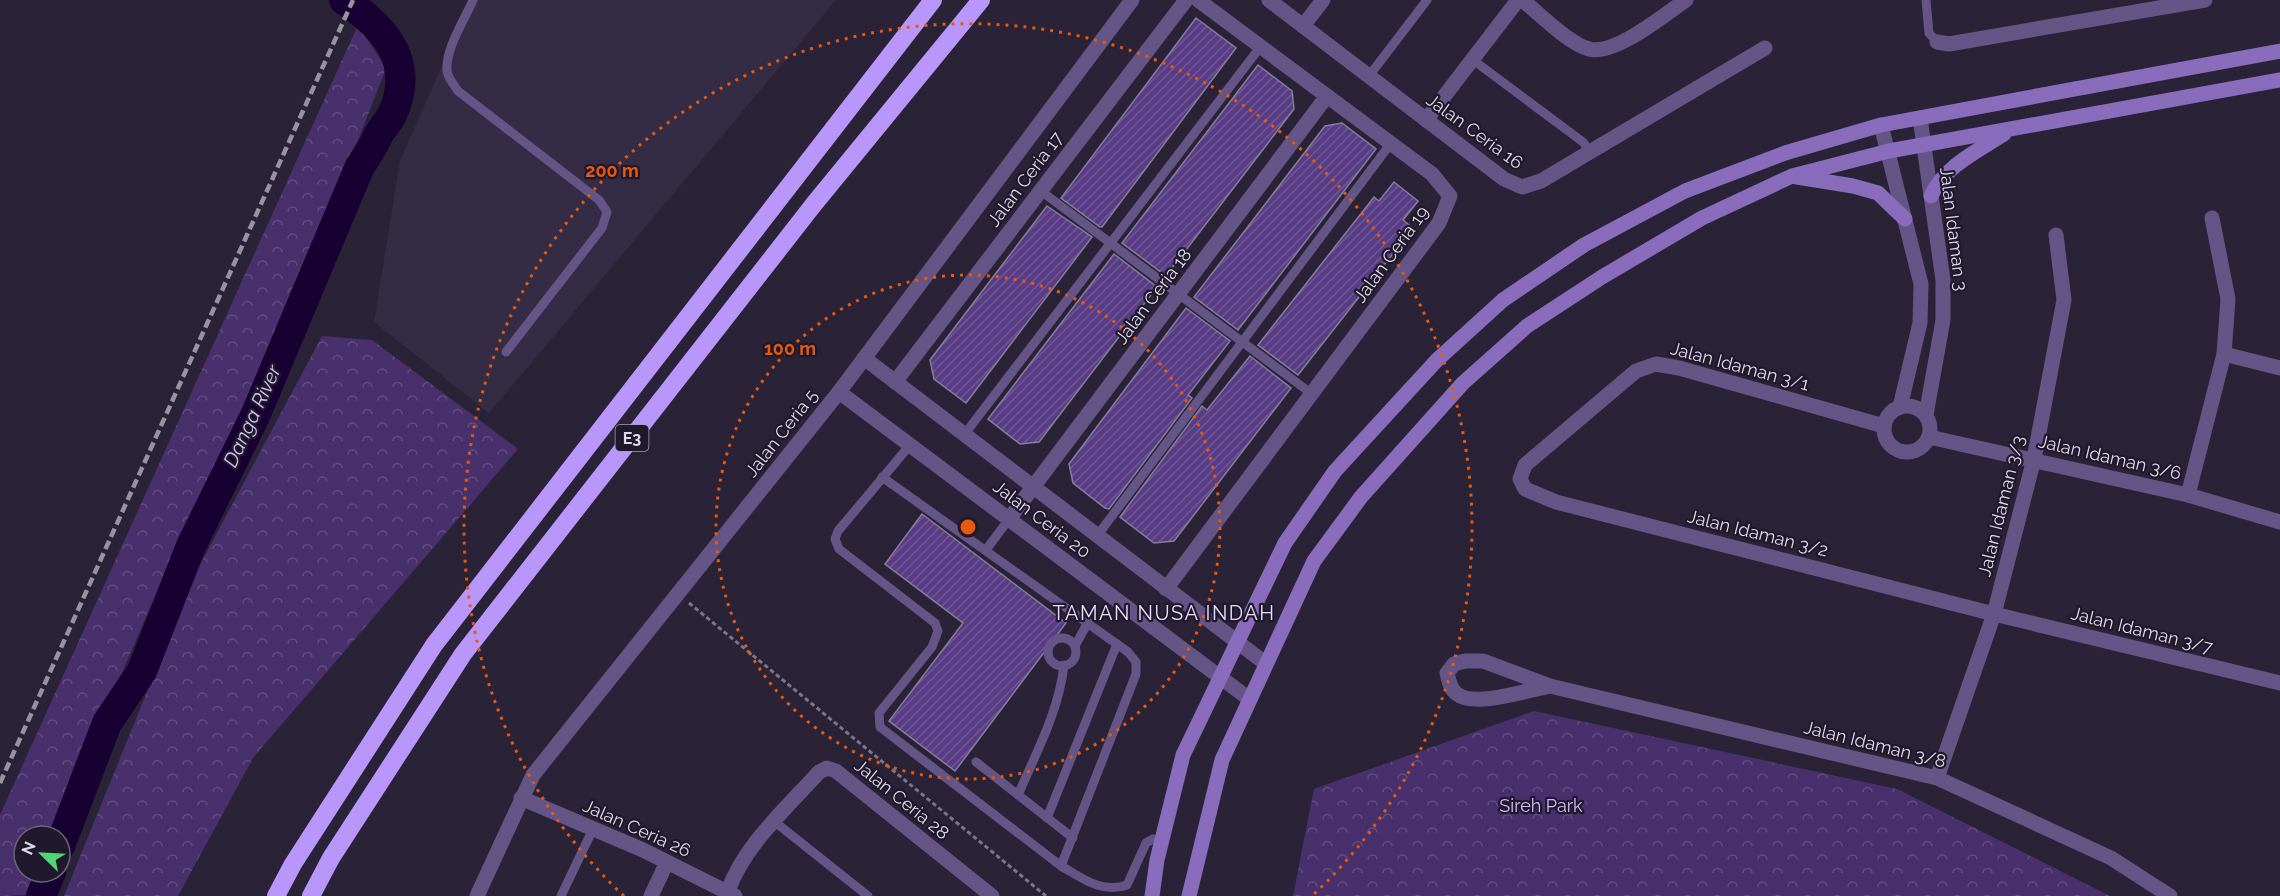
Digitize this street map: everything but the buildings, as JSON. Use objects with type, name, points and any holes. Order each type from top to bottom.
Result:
[{"type":"highway","name":"E3","points":[[276,896],[293,864],[434,645],[933,0]]},
{"type":"highway","name":"E3","points":[[311,896],[331,858],[463,654],[814,204],[981,0]]},
{"type":"main road","points":[[1152,896],[1162,841],[1183,756],[1285,543],[1335,471],[1437,360],[1503,300],[1584,245],[1685,191],[1785,153],[1881,125],[2280,51]]},
{"type":"main road","points":[[1189,896],[1222,760],[1248,698],[1314,561],[1361,497],[1463,383],[1527,326],[1602,277],[1702,218],[1792,176],[1889,152],[2280,80]]},
{"type":"main road","points":[[1931,196],[1938,181],[1949,170],[2012,130]]},
{"type":"main road","points":[[1792,176],[1867,189],[1887,200],[1905,219]]},
{"type":"street","name":"Jalan Ceria 5","points":[[477,896],[533,775],[839,392],[1132,0]]},
{"type":"street","name":"Jalan Ceria 17","points":[[895,382],[1186,0]]},
{"type":"street","name":"Jalan Ceria 19","points":[[1166,589],[1439,223],[1450,196],[1443,184],[1391,143],[1198,0]]},
{"type":"street","name":"Jalan Ceria 16","points":[[1269,0],[1504,179],[1522,187],[1541,181],[1765,48]]},
{"type":"street","points":[[1303,26],[1323,0]]},
{"type":"street","points":[[1426,120],[1520,0],[1577,44],[1589,49],[1601,50],[1625,40],[1686,0]]},
{"type":"street","points":[[1937,42],[1950,44],[2205,0]]},
{"type":"street","name":"Jalan Ceria 18","points":[[1009,519],[1327,96]]},
{"type":"street","name":"Jalan Idaman 3","points":[[1920,118],[1943,280],[1943,320],[1926,415]]},
{"type":"street","points":[[1881,125],[1921,284],[1920,323],[1900,407]]},
{"type":"street","points":[[2188,495],[2224,354],[2228,299],[2212,218]]},
{"type":"street","name":"Jalan Idaman 3/3","points":[[1937,778],[1994,614],[2034,459],[2064,300],[2056,235]]},
{"type":"street","points":[[2224,354],[2280,368]]},
{"type":"street","name":"Jalan Ceria 20","points":[[864,358],[1265,663]]},
{"type":"street","name":"Jalan Idaman 3/1","points":[[1520,479],[1525,465],[1627,378],[1636,371],[1656,364],[1679,368],[1884,426]]},
{"type":"street","name":"Jalan Ceria 20","points":[[839,392],[1248,698]]},
{"type":"street","points":[[1900,407],[1914,407],[1926,415],[1930,426],[1929,437],[1920,449],[1913,452],[1898,451],[1887,441],[1884,426],[1889,414],[1900,407]]},
{"type":"street","name":"Jalan Idaman 3/6","points":[[1929,437],[2188,495],[2280,522]]},
{"type":"street","name":"Jalan Idaman 3/2","points":[[1520,479],[1525,489],[1556,502],[1994,614]]},
{"type":"street","name":"Jalan Idaman 3/7","points":[[1994,614],[2280,683]]},
{"type":"street","name":"Jalan Idaman 3/8","points":[[1550,686],[1476,701],[1458,695],[1450,687],[1447,673],[1454,664],[1465,661],[1483,661],[1550,686],[1937,778],[2111,858],[2170,896]]},
{"type":"street","name":"Jalan Ceria 28","points":[[730,894],[734,875],[775,822],[819,772],[832,769],[992,896]]},
{"type":"street","name":"Jalan Ceria 26","points":[[521,798],[667,862],[730,894]]},
{"type":"street","points":[[651,896],[667,862]]},
{"type":"lane","points":[[473,0],[448,59],[447,71],[451,81],[458,91],[599,200],[607,212],[603,228],[506,352]]},
{"type":"lane","points":[[1369,76],[1427,0]]},
{"type":"lane","points":[[1926,0],[1929,33],[1937,42]]},
{"type":"lane","points":[[964,435],[1261,46]]},
{"type":"lane","points":[[1473,60],[1583,142],[1590,152]]},
{"type":"lane","points":[[1097,536],[1391,143]]},
{"type":"lane","points":[[1041,191],[1312,394]]},
{"type":"lane","points":[[910,445],[838,531],[835,538],[839,549],[935,623],[938,631],[932,647],[879,713],[880,727],[1061,866],[1093,885],[1117,889],[1127,885],[1146,843],[1153,839],[1162,841]]},
{"type":"lane","points":[[882,477],[1088,622],[1128,652],[1136,662],[1136,674],[1061,866]]},
{"type":"lane","points":[[986,550],[1009,519]]},
{"type":"lane","points":[[1018,795],[1053,711],[1062,685],[1064,665],[1074,658],[1075,646],[1088,622]]},
{"type":"lane","points":[[1064,665],[1052,660],[1049,647],[1055,640],[1064,638],[1075,646]]},
{"type":"lane","points":[[1047,818],[1117,644]]},
{"type":"lane","points":[[976,762],[1072,838]]},
{"type":"lane","points":[[775,822],[868,896]]},
{"type":"lane","points":[[561,896],[592,829]]},
{"type":"path","points":[[678,594],[1046,896]]},
{"type":"shaded area","points":[[471,0],[836,0],[489,413],[374,322],[400,161]]},
{"type":"green space","points":[[358,25],[386,68],[339,190],[263,363],[152,603],[57,824],[12,824],[12,884],[32,884],[27,895],[0,896],[0,815]]},
{"type":"green space","points":[[322,336],[372,340],[518,449],[253,758],[178,896],[64,896],[69,884],[72,884],[72,876],[194,576]]},
{"type":"green space","name":"Sireh Park","points":[[1534,711],[1897,789],[2110,896],[1293,896],[1314,789]]},
{"type":"waterway","name":"Danga River","points":[[68,824],[107,723],[142,671],[191,546],[255,416],[360,166],[392,115],[399,96],[401,79],[393,48],[373,22],[344,0]]},
{"type":"waterway","name":"Danga River","points":[[41,896],[46,884]]},
{"type":"railway","points":[[0,783],[353,0]]},
{"type":"district","name":"TAMAN NUSA INDAH","points":[[1164,613]]}]
